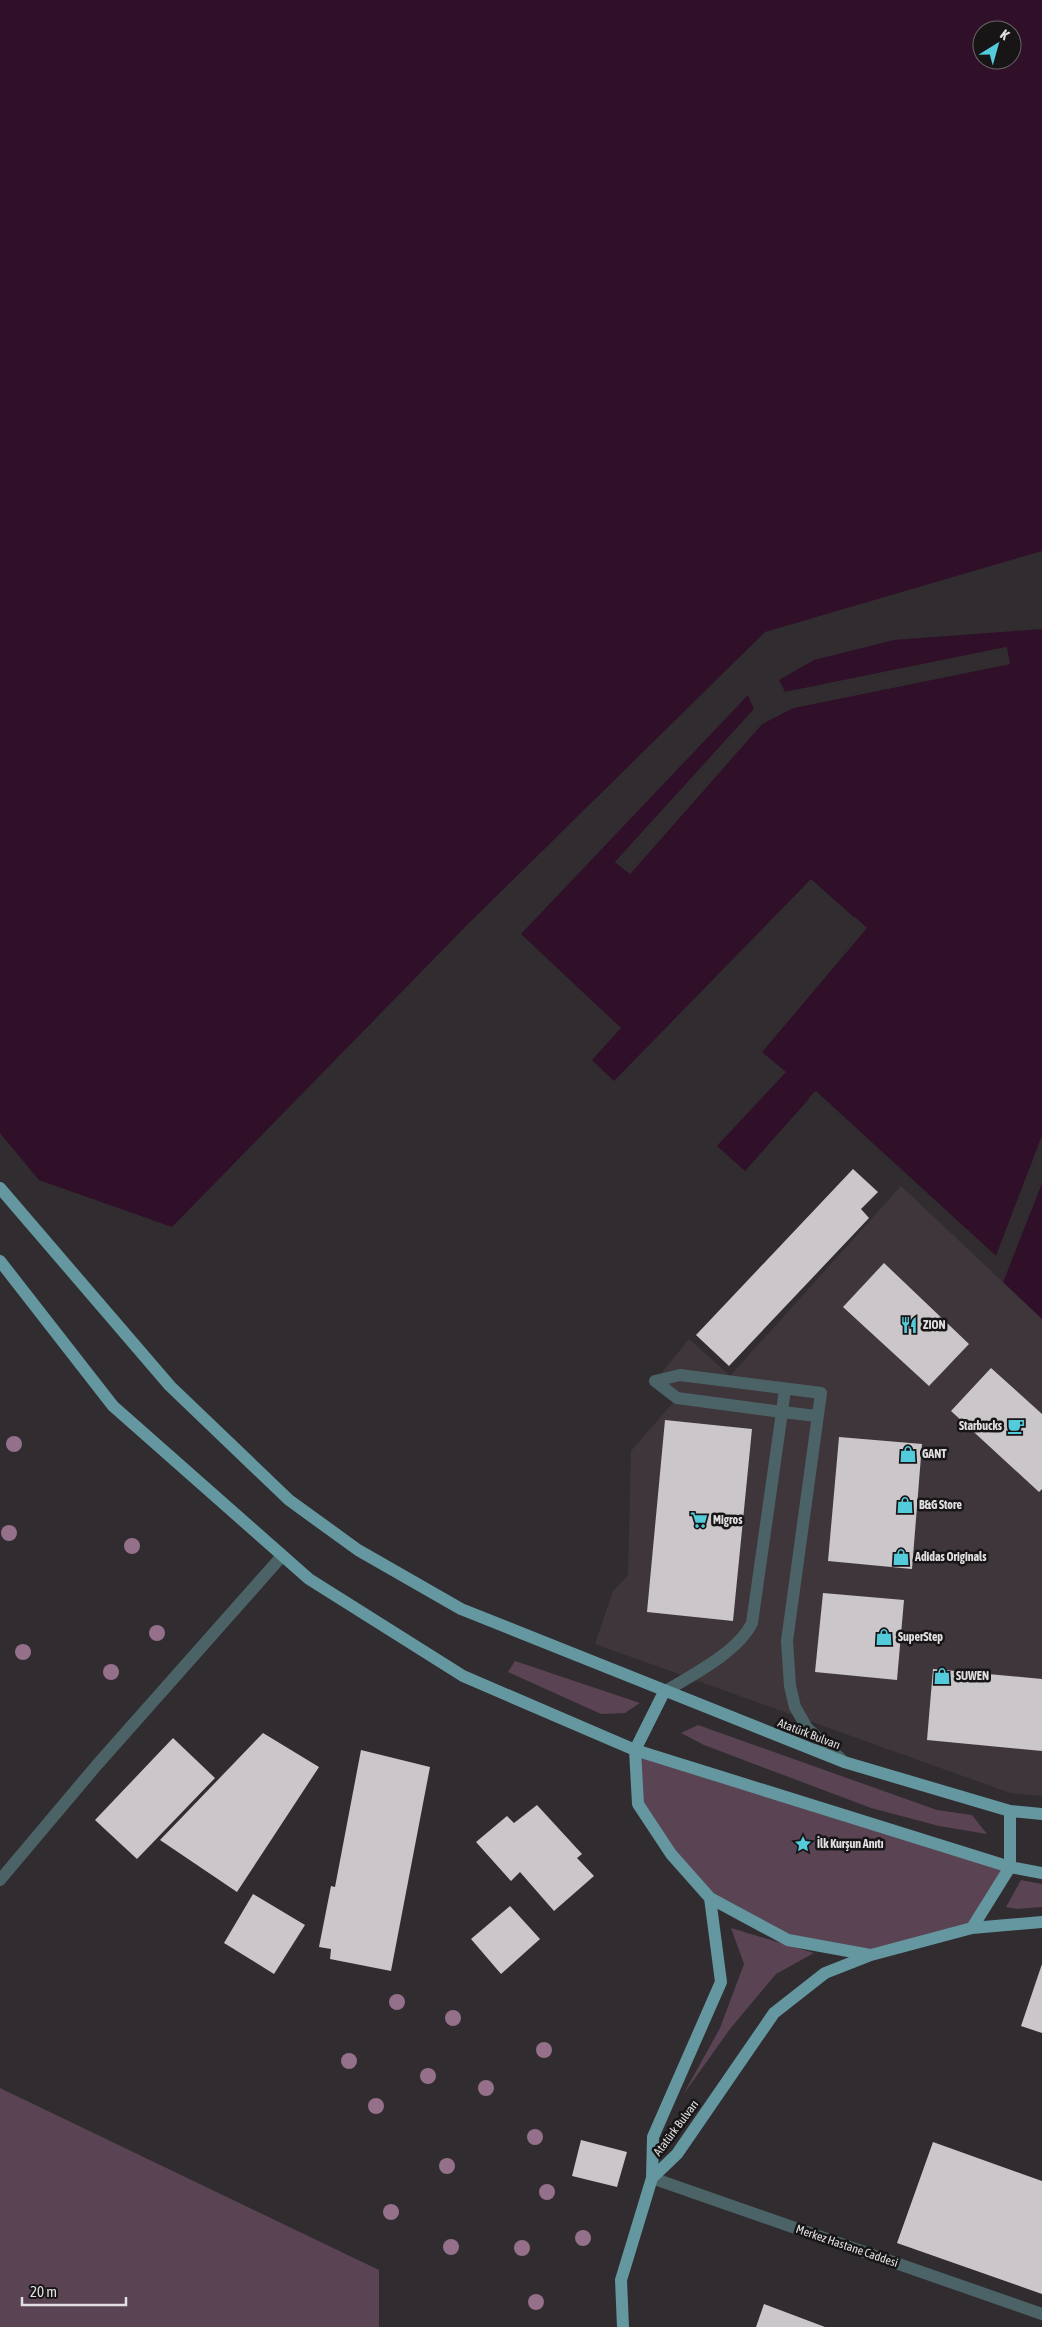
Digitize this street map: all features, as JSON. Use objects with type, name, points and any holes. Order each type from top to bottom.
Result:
[{"type":"main road","points":[[0,1188],[170,1386],[289,1500],[358,1550],[461,1610],[664,1692]]},
{"type":"main road","points":[[0,1261],[113,1406],[309,1579],[463,1676],[635,1750],[1010,1867],[1042,1873]]},
{"type":"main road","name":"Atatürk Bulvarı","points":[[871,1955],[788,1940],[710,1898],[671,1854],[638,1804],[635,1750],[664,1692],[844,1762],[1010,1811],[1042,1814]]},
{"type":"main road","points":[[972,1928],[1010,1867],[1010,1811]]},
{"type":"main road","name":"Atatürk Bulvarı","points":[[623,2327],[621,2280],[652,2178],[653,2137],[721,1982],[710,1898]]},
{"type":"main road","name":"Atatürk Bulvarı","points":[[652,2178],[677,2154],[774,2012],[825,1974],[871,1955],[972,1928],[1042,1922]]},
{"type":"street","points":[[817,1416],[678,1398],[655,1381],[680,1375],[821,1393],[787,1641],[790,1686],[795,1707],[808,1728],[844,1762]]},
{"type":"street","points":[[664,1692],[729,1649],[748,1631],[752,1623],[785,1389]]},
{"type":"street","points":[[0,1880],[96,1766],[282,1556]]},
{"type":"street","name":"Merkez Hastane Caddesi","points":[[652,2178],[1042,2314]]},
{"type":"shaded area","points":[[0,0],[1042,0],[1042,551],[765,632],[467,925],[172,1227],[39,1180],[0,1133]]},
{"type":"shaded area","points":[[1042,629],[1042,1136],[996,1256],[816,1091],[745,1171],[717,1146],[786,1072],[762,1052],[866,928],[811,879],[614,1081],[592,1060],[621,1028],[521,934],[748,695],[754,709],[615,862],[630,874],[762,724],[793,708],[1010,664],[1006,647],[785,692],[779,680],[814,660],[894,640]]},
{"type":"shaded area","points":[[1042,1183],[1042,1319],[1003,1282]]},
{"type":"shaded area","points":[[901,1186],[1042,1319],[1042,1796],[1010,1793],[595,1644],[613,1591],[628,1575],[631,1451],[677,1398],[655,1381],[689,1339],[730,1376]]},
{"type":"shaded area","points":[[515,1661],[640,1703],[625,1713],[601,1714],[508,1672]]},
{"type":"shaded area","points":[[698,1725],[937,1810],[972,1815],[987,1834],[939,1826],[871,1808],[704,1745],[681,1733]]},
{"type":"shaded area","points":[[635,1750],[1010,1867],[972,1928],[871,1955],[788,1940],[710,1898],[638,1804]]},
{"type":"shaded area","points":[[1021,1880],[1042,1884],[1042,1907],[1017,1909],[1006,1907]]},
{"type":"shaded area","points":[[731,1928],[814,1953],[776,1974],[730,2029],[683,2095],[720,2028],[744,1964]]},
{"type":"shaded area","points":[[0,2088],[379,2270],[379,2327],[0,2327]]},
{"type":"pier","points":[[1007,647],[1010,664],[793,708],[762,724],[630,874],[615,862],[754,709],[748,695],[750,694],[756,711],[619,862],[630,871],[760,722],[793,706],[1007,662],[1005,650],[785,694],[777,681],[779,680],[785,692]]},
{"type":"pier","points":[[855,917],[867,928],[762,1052],[760,1050],[863,928],[853,919]]},
{"type":"pier","points":[[815,1091],[996,1256],[1042,1136],[1042,1143],[998,1258],[994,1258],[816,1094],[810,1100],[808,1099]]},
{"type":"pier","points":[[1042,1181],[1042,1183],[1003,1282],[1001,1280]]},
{"type":"building","points":[[853,1169],[878,1192],[861,1209],[869,1218],[729,1366],[696,1335]]},
{"type":"building","points":[[884,1263],[969,1344],[929,1386],[843,1307]]},
{"type":"building","points":[[991,1368],[1042,1414],[1042,1489],[1039,1492],[951,1411]]},
{"type":"building","name":"Migros","points":[[665,1420],[752,1429],[733,1621],[647,1612]]},
{"type":"building","points":[[839,1437],[922,1444],[912,1569],[828,1561]]},
{"type":"building","points":[[823,1593],[904,1600],[897,1680],[815,1672]]},
{"type":"building","points":[[933,1669],[1042,1679],[1042,1751],[927,1740]]},
{"type":"building","points":[[263,1733],[319,1767],[237,1892],[160,1840]]},
{"type":"building","points":[[173,1738],[215,1778],[137,1859],[95,1820]]},
{"type":"building","points":[[361,1750],[430,1767],[391,1971],[330,1959],[331,1949],[319,1947],[331,1886],[335,1887]]},
{"type":"building","points":[[537,1805],[582,1854],[577,1858],[594,1876],[554,1911],[520,1872],[511,1881],[476,1842],[507,1816],[514,1823]]},
{"type":"building","points":[[253,1894],[305,1925],[274,1974],[224,1943]]},
{"type":"building","points":[[510,1906],[540,1939],[501,1974],[471,1939]]},
{"type":"building","points":[[1042,1964],[1042,2033],[1021,2026]]},
{"type":"building","points":[[581,2140],[627,2152],[617,2187],[572,2176]]},
{"type":"building","points":[[933,2142],[1042,2181],[1042,2294],[897,2243]]},
{"type":"building","points":[[764,2304],[825,2327],[756,2327]]},
{"type":"place","name":"ZION","points":[[909,1325]]},
{"type":"place","name":"Starbucks","points":[[1016,1426]]},
{"type":"place","name":"GANT","points":[[908,1454]]},
{"type":"place","name":"B&G Store","points":[[905,1505]]},
{"type":"place","name":"Migros","points":[[699,1520]]},
{"type":"place","name":"Adidas Originals","points":[[901,1557]]},
{"type":"place","name":"SuperStep","points":[[884,1637]]},
{"type":"place","name":"SUWEN","points":[[942,1676]]},
{"type":"place","name":"İlk Kurşun Anıtı","points":[[803,1844]]}]
